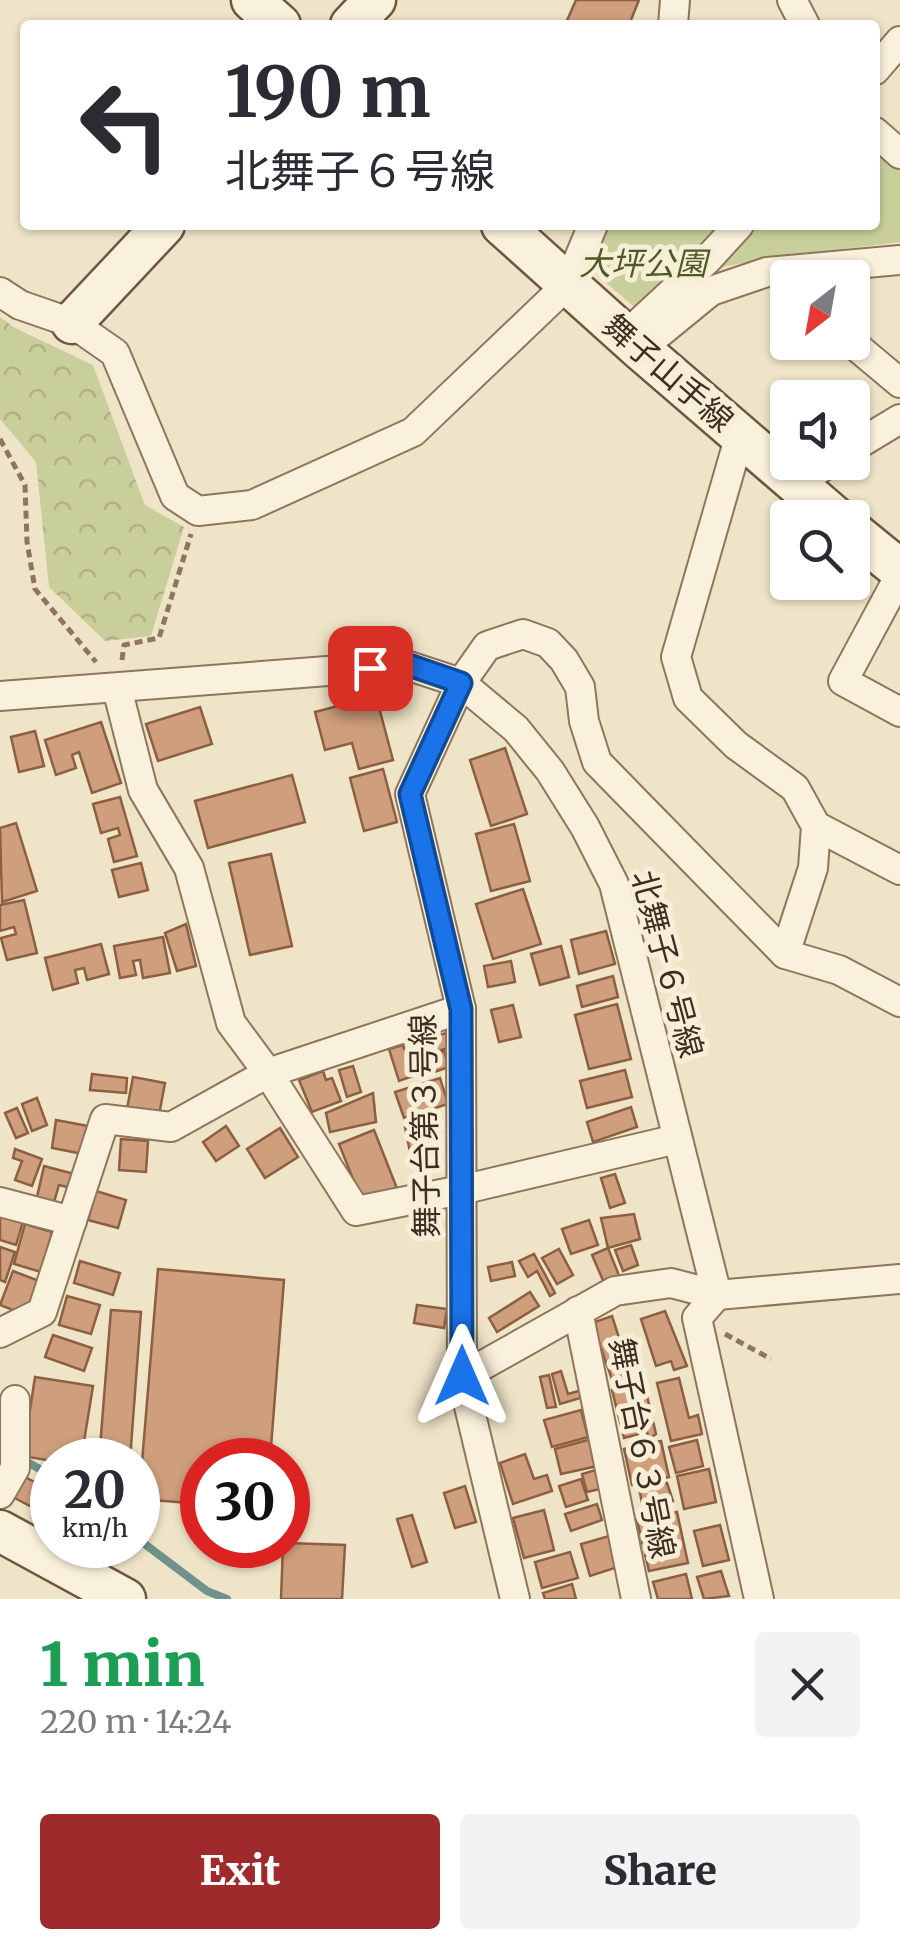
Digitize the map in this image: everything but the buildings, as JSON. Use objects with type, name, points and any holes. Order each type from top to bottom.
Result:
[{"type":"street","points":[[252,0],[274,20]]},
{"type":"street","points":[[356,20],[375,0]]},
{"type":"street","points":[[880,64],[900,41]]},
{"type":"street","points":[[880,136],[900,154]]},
{"type":"street","points":[[72,323],[159,230]]},
{"type":"street","name":"舞子山手線","points":[[508,230],[815,500]]},
{"type":"street","points":[[0,292],[20,305],[72,323],[114,353],[175,496],[198,511],[252,506],[413,432],[568,284],[591,230]]},
{"type":"street","points":[[632,343],[734,230]]},
{"type":"street","points":[[870,265],[900,260]]},
{"type":"street","points":[[632,343],[711,291],[770,281]]},
{"type":"street","points":[[870,358],[900,383]]},
{"type":"street","points":[[870,437],[900,419]]},
{"type":"street","points":[[740,435],[676,657],[688,698],[736,745],[794,788],[816,826],[900,870]]},
{"type":"street","points":[[796,484],[802,480]]},
{"type":"street","points":[[870,547],[900,573],[843,681],[900,712]]},
{"type":"street","name":"舞子台第３号線","points":[[515,1599],[462,1376],[461,1009],[410,794],[461,683],[486,646],[523,634],[548,643],[580,687],[584,722],[597,762],[786,954]]},
{"type":"street","name":"北舞子６号線","points":[[0,696],[406,664],[461,683],[516,729],[550,771],[614,884],[717,1295]]},
{"type":"street","points":[[117,688],[143,790],[189,868],[231,1023],[268,1073],[356,1211],[677,1138]]},
{"type":"street","points":[[816,826],[813,868],[786,954],[839,970],[900,1002]]},
{"type":"street","points":[[0,1333],[42,1312],[105,1119],[171,1127],[268,1073],[461,1009]]},
{"type":"street","points":[[0,1202],[72,1221]]},
{"type":"street","points":[[462,1376],[614,1290],[672,1283],[717,1295],[900,1279]]},
{"type":"street","points":[[717,1295],[697,1318],[760,1599]]},
{"type":"street","name":"舞子台６３号線","points":[[578,1311],[636,1599]]},
{"type":"street","points":[[0,1494],[15,1457],[15,1400]]},
{"type":"street","points":[[0,1532],[125,1599]]},
{"type":"path","points":[[0,439],[25,485],[27,542],[35,589],[117,688]]},
{"type":"path","points":[[117,688],[124,645],[158,638],[198,511]]},
{"type":"path","points":[[697,1318],[771,1359]]},
{"type":"green space","name":"大坪公園","points":[[880,153],[900,171],[900,242],[717,268],[637,309],[593,272],[593,247],[602,230],[880,230]]},
{"type":"green space","points":[[0,317],[93,365],[145,505],[184,527],[151,636],[105,641],[49,587],[36,462],[0,419]]},
{"type":"waterway","points":[[22,1459],[30,1464]]},
{"type":"waterway","points":[[160,1556],[207,1591],[227,1599]]},
{"type":"route","points":[[370,668],[406,664],[461,683],[410,794],[461,1009],[462,1376]]}]
